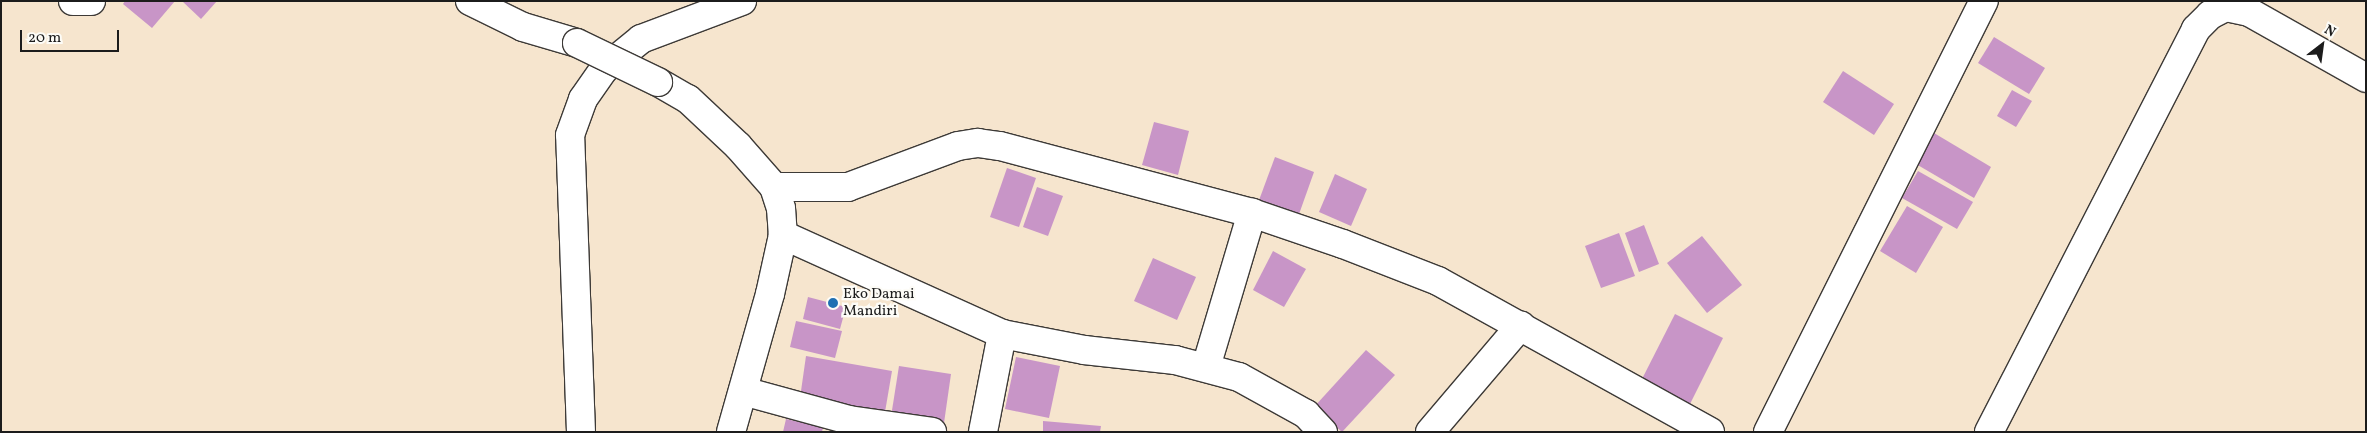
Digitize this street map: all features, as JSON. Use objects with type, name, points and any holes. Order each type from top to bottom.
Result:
[{"type":"street","points":[[74,1],[91,1]]},
{"type":"street","points":[[470,1],[523,27],[577,43],[658,82],[695,106],[738,146],[774,187],[781,208],[783,235],[732,432]]},
{"type":"street","points":[[581,432],[570,135],[583,99],[603,70],[641,39],[742,1]]},
{"type":"street","points":[[1768,432],[1984,1]]},
{"type":"street","points":[[1989,432],[2196,29],[2210,15],[2226,7],[2249,12],[2366,78]]},
{"type":"street","points":[[774,187],[848,187],[874,180],[934,153],[978,143],[1252,213],[1343,244],[1438,281],[1521,325],[1710,432]]},
{"type":"street","points":[[1206,367],[1252,213]]},
{"type":"street","points":[[783,235],[1002,334],[1084,350],[1206,367],[1268,390],[1306,414],[1323,432]]},
{"type":"street","points":[[1430,432],[1521,325]]},
{"type":"street","points":[[983,432],[1002,334]]},
{"type":"street","points":[[743,391],[848,426],[932,432]]},
{"type":"building","points":[[125,1],[175,1],[152,28],[123,4]]},
{"type":"building","points":[[182,1],[217,1],[201,19]]},
{"type":"building","points":[[1994,37],[2045,68],[2029,94],[1978,63]]},
{"type":"building","points":[[1843,71],[1894,104],[1874,135],[1823,102]]},
{"type":"building","points":[[2012,90],[2032,101],[2016,127],[1997,116]]},
{"type":"building","points":[[1154,122],[1189,131],[1178,175],[1142,165]]},
{"type":"building","points":[[1934,133],[1991,167],[1974,198],[1916,164]]},
{"type":"building","points":[[1275,157],[1314,172],[1298,217],[1258,203]]},
{"type":"building","points":[[1007,168],[1036,178],[1019,227],[990,217]]},
{"type":"building","points":[[1918,171],[1973,202],[1957,229],[1902,198]]},
{"type":"building","points":[[1335,174],[1367,189],[1351,226],[1319,212]]},
{"type":"building","points":[[1037,187],[1063,196],[1048,236],[1023,227]]},
{"type":"building","points":[[1907,206],[1943,227],[1916,273],[1880,251]]},
{"type":"building","points":[[1644,225],[1659,264],[1639,272],[1625,233]]},
{"type":"building","points":[[1619,233],[1635,276],[1601,288],[1585,246]]},
{"type":"building","points":[[1702,236],[1742,285],[1707,313],[1667,263]]},
{"type":"building","points":[[1273,251],[1306,269],[1284,307],[1253,290]]},
{"type":"building","points":[[1153,258],[1196,277],[1177,320],[1134,301]]},
{"type":"building","points":[[808,297],[846,307],[840,329],[803,319]]},
{"type":"building","points":[[1675,314],[1723,338],[1690,404],[1642,379]]},
{"type":"building","points":[[796,321],[842,331],[835,358],[790,347]]},
{"type":"building","points":[[1366,350],[1395,375],[1342,432],[1314,407]]},
{"type":"building","points":[[806,356],[892,371],[885,412],[800,398]]},
{"type":"building","points":[[1016,357],[1060,366],[1049,418],[1005,409]]},
{"type":"building","points":[[899,366],[951,374],[943,430],[890,423]]},
{"type":"building","points":[[786,419],[823,427],[822,432],[783,432]]},
{"type":"building","points":[[1043,421],[1101,426],[1100,432],[1043,432]]},
{"type":"place","name":"Eko Damai Mandiri","points":[[833,303]]}]
